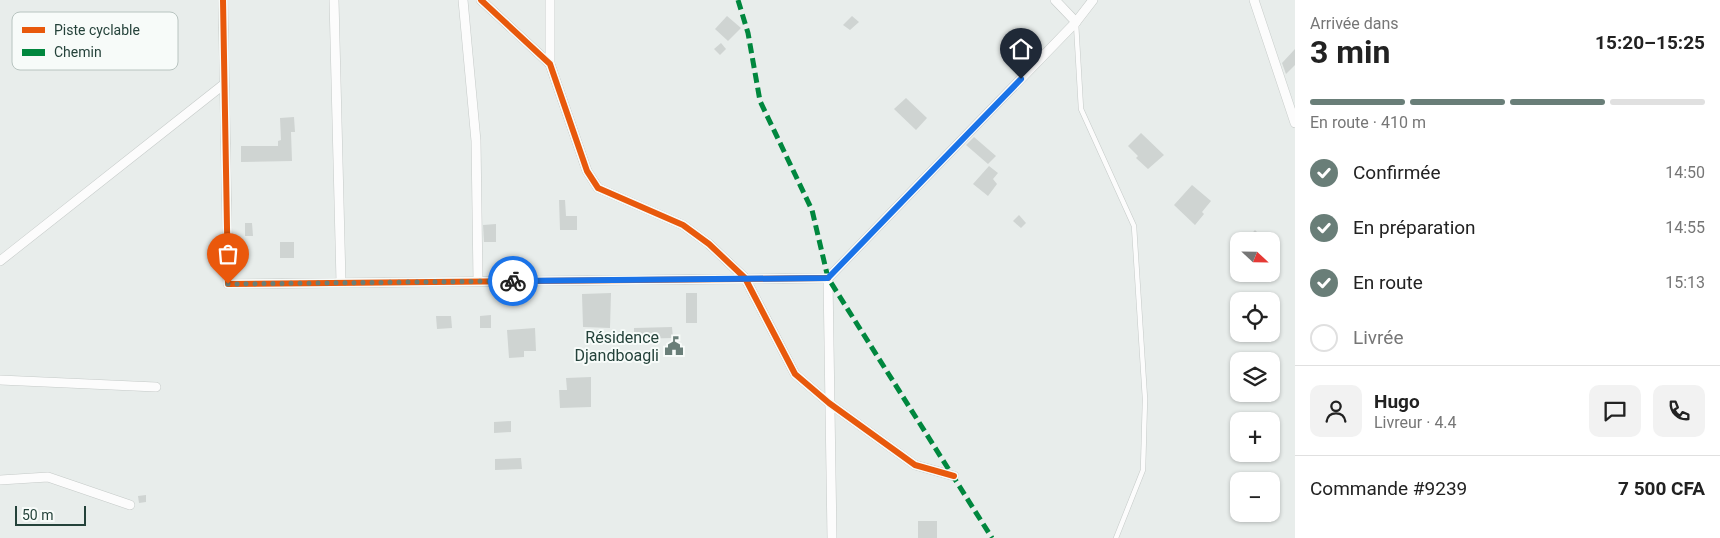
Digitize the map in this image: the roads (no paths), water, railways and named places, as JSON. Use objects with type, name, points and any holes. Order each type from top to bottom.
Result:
[{"type":"street","points":[[223,0],[228,284],[828,278]]},
{"type":"street","points":[[334,0],[342,282]]},
{"type":"street","points":[[463,0],[476,141],[478,281]]},
{"type":"street","points":[[481,0],[550,64]]},
{"type":"street","points":[[550,0],[550,64],[587,171],[598,188],[683,225],[709,244],[745,278],[795,374],[829,403],[915,464],[954,476]]},
{"type":"street","points":[[1054,0],[1076,22]]},
{"type":"street","points":[[832,538],[828,278],[1076,22],[1093,0]]},
{"type":"street","points":[[1254,0],[1295,123]]},
{"type":"street","points":[[0,261],[223,85]]},
{"type":"street","points":[[0,380],[156,387]]},
{"type":"street","points":[[0,480],[48,477],[130,505]]},
{"type":"lane","points":[[1076,22],[1081,109],[1134,226],[1145,399],[1143,470],[1116,538]]},
{"type":"place","name":"Résidence Djandboagli","points":[[674,346]]}]
